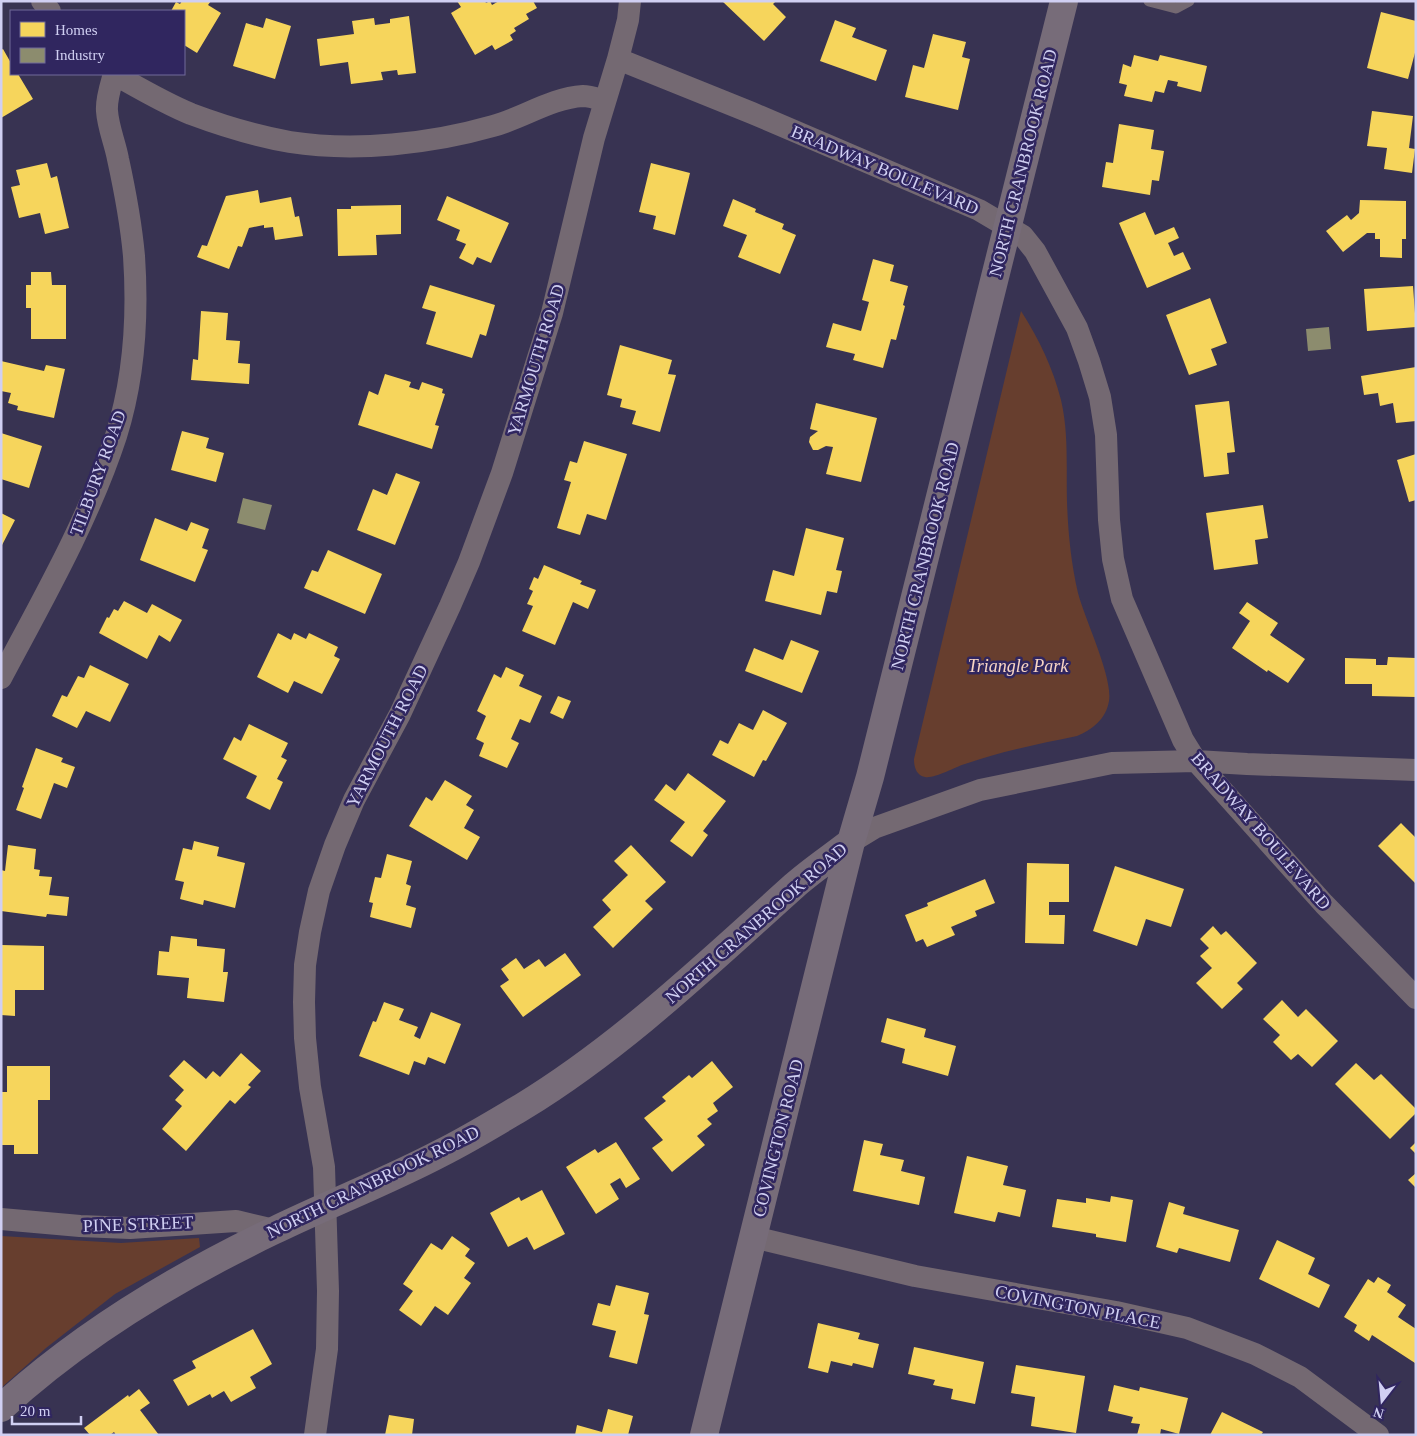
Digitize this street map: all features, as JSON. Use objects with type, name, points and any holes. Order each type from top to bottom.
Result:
[{"type":"street","points":[[618,59],[628,20],[630,1]]},
{"type":"street","name":"NORTH CRANBROOK ROAD","points":[[1,1408],[46,1369],[129,1310],[186,1276],[274,1230],[443,1153],[526,1105],[579,1069],[674,994],[795,886],[851,842],[870,777],[1006,225],[1064,1]]},
{"type":"street","name":"YARMOUTH ROAD","points":[[315,1435],[327,1349],[326,1207],[324,1167],[310,1087],[305,1038],[304,1002],[305,965],[319,891],[335,845],[354,800],[400,714],[450,606],[469,562],[502,473],[552,313],[594,138],[618,59]]},
{"type":"street","name":"BRADWAY BOULEVARD","points":[[618,59],[752,113],[979,210],[1023,236],[1042,262],[1077,328],[1089,361],[1100,397],[1106,435],[1109,520],[1112,549],[1122,599],[1183,740],[1196,761],[1324,904],[1416,998]]},
{"type":"street","name":"TILBURY ROAD","points":[[1,678],[78,531],[99,483],[116,434],[126,396],[133,346],[134,256],[126,196],[107,110],[114,75]]},
{"type":"street","points":[[116,75],[152,96],[190,114],[240,131],[291,142],[328,145],[365,146],[401,144],[494,126],[557,100],[584,96],[605,101]]},
{"type":"street","points":[[851,842],[874,828],[980,790],[1112,763],[1196,761],[1416,770]]},
{"type":"street","name":"COVINGTON ROAD","points":[[704,1435],[851,842]]},
{"type":"street","name":"PINE STREET","points":[[1,1219],[130,1228],[236,1221],[274,1230]]},
{"type":"street","name":"COVINGTON PLACE","points":[[753,1237],[914,1276],[1116,1312],[1187,1328],[1255,1354],[1300,1377],[1378,1435]]},
{"type":"lane","points":[[1149,1],[1176,8],[1189,1]]},
{"type":"green space","name":"Triangle Park","points":[[1021,311],[1045,354],[1054,377],[1064,413],[1067,513],[1073,570],[1078,593],[1103,663],[1107,678],[1109,701],[1105,713],[1098,723],[1088,731],[1077,736],[992,755],[939,775],[925,777],[916,770],[914,759]]},
{"type":"green space","points":[[1,1236],[121,1243],[199,1238],[200,1247],[115,1294],[46,1348],[1,1388]]},
{"type":"building: Homes","points":[[182,1],[211,1],[208,5],[221,13],[197,53],[185,46],[185,10],[172,10],[176,2],[180,4]]},
{"type":"building: Homes","points":[[457,1],[485,1],[486,3],[490,1],[492,5],[499,1],[533,1],[537,8],[526,14],[529,19],[514,28],[516,31],[510,35],[513,40],[495,50],[492,45],[475,55],[451,13],[461,7]]},
{"type":"building: Homes","points":[[722,1],[776,1],[773,4],[786,17],[764,41]]},
{"type":"building: Homes","points":[[1381,12],[1416,21],[1416,49],[1408,79],[1367,68]]},
{"type":"building: Homes","points":[[409,16],[416,73],[398,75],[397,70],[381,72],[383,80],[351,84],[348,62],[320,66],[317,39],[354,34],[352,21],[374,18],[375,25],[390,23],[390,19]]},
{"type":"building: Homes","points":[[266,18],[291,26],[275,79],[233,66],[246,23],[263,28]]},
{"type":"building: Homes","points":[[835,20],[856,28],[852,37],[887,50],[876,81],[820,61]]},
{"type":"building: Homes","points":[[933,34],[966,42],[962,57],[970,59],[958,110],[905,97],[913,65],[924,68]]},
{"type":"building: Homes","points":[[3,49],[10,61],[10,75],[19,75],[33,99],[1,118],[1,50]]},
{"type":"building: Homes","points":[[1134,55],[1158,61],[1160,55],[1207,66],[1201,92],[1177,86],[1178,82],[1168,80],[1164,93],[1155,91],[1152,102],[1124,96],[1127,85],[1119,83],[1123,64],[1131,67]]},
{"type":"building: Homes","points":[[1372,111],[1413,116],[1409,148],[1415,149],[1412,173],[1384,169],[1387,148],[1367,146]]},
{"type":"building: Homes","points":[[1119,124],[1154,130],[1151,149],[1164,151],[1159,181],[1152,180],[1150,195],[1102,187],[1106,162],[1113,163]]},
{"type":"building: Homes","points":[[47,163],[51,178],[57,176],[69,228],[45,234],[40,213],[19,218],[11,187],[20,185],[16,170]]},
{"type":"building: Homes","points":[[651,163],[690,173],[675,235],[653,229],[656,216],[639,212]]},
{"type":"building: Homes","points":[[258,190],[260,203],[291,197],[295,217],[299,216],[303,236],[275,240],[273,227],[264,228],[264,225],[249,228],[242,247],[238,246],[229,269],[197,257],[202,245],[207,246],[226,196]]},
{"type":"building: Homes","points":[[447,196],[509,223],[491,263],[477,257],[473,265],[459,258],[466,244],[456,240],[460,230],[437,220]]},
{"type":"building: Homes","points":[[733,199],[756,209],[755,212],[784,224],[782,229],[796,235],[780,274],[738,257],[747,235],[723,226]]},
{"type":"building: Homes","points":[[1360,200],[1406,201],[1406,239],[1402,239],[1402,258],[1380,257],[1380,239],[1375,239],[1375,233],[1367,233],[1343,252],[1326,231],[1347,215],[1351,220],[1359,213]]},
{"type":"building: Homes","points":[[401,205],[401,234],[376,235],[377,255],[338,256],[337,209],[351,209],[351,206]]},
{"type":"building: Homes","points":[[1145,212],[1155,235],[1174,227],[1179,238],[1168,243],[1174,256],[1183,252],[1191,269],[1147,288],[1119,223]]},
{"type":"building: Homes","points":[[873,259],[894,265],[890,281],[908,286],[896,340],[891,339],[883,368],[853,360],[855,354],[826,347],[833,323],[861,331],[869,302],[862,300]]},
{"type":"building: Homes","points":[[31,272],[51,272],[52,285],[66,285],[66,339],[31,339],[31,308],[26,308],[26,285],[31,285]]},
{"type":"building: Homes","points":[[430,285],[495,305],[486,336],[480,334],[472,358],[426,344],[436,312],[422,308]]},
{"type":"building: Homes","points":[[1413,286],[1416,327],[1367,331],[1364,289]]},
{"type":"building: Homes","points":[[1210,298],[1227,343],[1211,349],[1217,365],[1189,375],[1166,315]]},
{"type":"building: Homes","points":[[201,311],[228,313],[226,340],[240,341],[238,363],[250,364],[249,384],[191,380],[193,359],[198,360]]},
{"type":"building: Homes","points":[[620,345],[672,360],[668,374],[676,375],[660,432],[632,424],[636,411],[620,407],[622,399],[607,395]]},
{"type":"building: Homes","points":[[1,361],[44,371],[46,365],[65,369],[54,418],[17,410],[18,406],[8,403],[11,393],[1,391]]},
{"type":"building: Homes","points":[[1416,367],[1416,421],[1396,423],[1393,403],[1380,406],[1378,393],[1364,395],[1361,376]]},
{"type":"building: Homes","points":[[385,374],[411,382],[409,387],[419,390],[422,382],[443,389],[442,393],[445,394],[435,425],[439,426],[432,449],[358,425],[369,391],[378,395]]},
{"type":"building: Homes","points":[[1229,401],[1235,452],[1227,453],[1229,474],[1204,477],[1195,405]]},
{"type":"building: Homes","points":[[816,403],[877,418],[861,482],[826,474],[833,447],[826,446],[813,450],[809,442],[810,437],[818,431],[810,429]]},
{"type":"building: Homes","points":[[182,431],[209,438],[206,448],[224,453],[216,482],[171,470]]},
{"type":"building: Homes","points":[[1,433],[42,446],[29,488],[1,479]]},
{"type":"building: Homes","points":[[584,441],[627,454],[606,520],[587,514],[580,535],[557,528],[571,482],[564,480],[570,461],[577,463]]},
{"type":"building: Homes","points":[[1416,454],[1416,500],[1409,502],[1397,460]]},
{"type":"building: Homes","points":[[396,473],[420,482],[395,545],[357,530],[373,489],[387,495]]},
{"type":"building: Homes","points":[[1263,505],[1268,538],[1255,540],[1258,564],[1214,570],[1206,513]]},
{"type":"building: Homes","points":[[1,513],[15,520],[1,547]]},
{"type":"building: Homes","points":[[155,518],[187,531],[191,522],[209,529],[202,548],[208,550],[195,582],[140,560]]},
{"type":"building: Homes","points":[[806,528],[844,538],[836,570],[842,571],[837,593],[827,591],[821,615],[765,601],[773,570],[794,576]]},
{"type":"building: Homes","points":[[328,550],[382,574],[365,614],[304,588],[312,570],[318,572]]},
{"type":"building: Homes","points":[[544,565],[582,581],[580,584],[596,590],[588,609],[573,602],[555,645],[522,631],[533,606],[527,604],[533,591],[529,589],[534,577],[538,579]]},
{"type":"building: Homes","points":[[124,601],[147,613],[152,604],[182,620],[170,642],[159,635],[147,659],[99,633],[107,617],[109,618],[114,609],[118,611]]},
{"type":"building: Homes","points":[[1247,602],[1278,623],[1270,635],[1305,659],[1288,683],[1268,670],[1267,672],[1232,648],[1250,621],[1239,613]]},
{"type":"building: Homes","points":[[278,633],[291,640],[294,633],[306,639],[309,633],[338,647],[334,656],[340,659],[322,694],[294,681],[288,693],[257,677]]},
{"type":"building: Homes","points":[[791,640],[819,651],[802,693],[745,671],[754,648],[783,660]]},
{"type":"building: Homes","points":[[1388,657],[1416,658],[1416,697],[1372,696],[1372,684],[1345,684],[1345,658],[1376,659],[1376,665],[1387,665]]},
{"type":"building: Homes","points":[[90,665],[129,684],[110,722],[86,711],[77,728],[52,716],[62,695],[67,697],[78,676],[84,678]]},
{"type":"building: Homes","points":[[506,667],[524,675],[519,686],[542,696],[530,723],[520,719],[511,739],[519,743],[507,768],[479,756],[484,743],[476,739],[486,716],[477,711],[494,674],[501,678]]},
{"type":"building: Homes","points":[[558,696],[571,701],[563,719],[550,713]]},
{"type":"building: Homes","points":[[763,710],[787,723],[766,761],[763,760],[754,777],[712,755],[720,740],[728,744],[739,723],[753,730]]},
{"type":"building: Homes","points":[[249,724],[288,743],[281,757],[287,760],[277,779],[283,782],[270,810],[246,798],[257,776],[223,759],[234,737],[241,741]]},
{"type":"building: Homes","points":[[36,748],[63,758],[61,762],[75,767],[67,788],[54,783],[41,819],[16,810]]},
{"type":"building: Homes","points":[[688,773],[726,801],[703,831],[708,835],[692,857],[670,841],[685,822],[654,800],[666,784],[675,791]]},
{"type":"building: Homes","points":[[445,780],[472,796],[466,805],[474,810],[464,828],[480,837],[467,860],[409,826],[426,797],[432,801]]},
{"type":"building: Homes","points":[[1401,823],[1416,838],[1416,884],[1378,846]]},
{"type":"building: Homes","points":[[194,841],[219,847],[217,856],[245,863],[235,908],[204,900],[203,905],[180,899],[184,882],[175,880],[183,848],[192,850]]},
{"type":"building: Homes","points":[[8,845],[36,849],[34,869],[40,870],[39,876],[52,877],[49,895],[69,897],[67,916],[47,914],[46,917],[1,911],[1,870],[5,871]]},
{"type":"building: Homes","points":[[631,845],[666,882],[645,901],[653,909],[613,948],[593,927],[611,910],[602,900],[628,875],[614,861]]},
{"type":"building: Homes","points":[[387,854],[412,861],[406,884],[411,886],[406,905],[416,908],[411,928],[370,917],[373,903],[369,902],[375,877],[381,878]]},
{"type":"building: Homes","points":[[1027,863],[1069,864],[1069,902],[1049,902],[1049,915],[1065,915],[1064,944],[1025,943]]},
{"type":"building: Homes","points":[[1115,866],[1184,889],[1171,927],[1146,919],[1137,946],[1093,931]]},
{"type":"building: Homes","points":[[985,879],[995,903],[975,911],[977,916],[951,927],[955,935],[927,947],[923,939],[916,942],[905,915],[928,906],[927,903]]},
{"type":"building: Homes","points":[[1213,926],[1221,935],[1226,931],[1257,963],[1237,983],[1243,989],[1222,1009],[1196,983],[1212,968],[1200,956],[1209,948],[1200,939]]},
{"type":"building: Homes","points":[[171,936],[197,939],[197,946],[225,949],[223,972],[228,972],[224,1002],[187,998],[189,978],[157,975],[159,951],[169,952]]},
{"type":"building: Homes","points":[[1,945],[44,946],[44,990],[15,990],[15,1016],[1,1015]]},
{"type":"building: Homes","points":[[565,953],[581,975],[523,1017],[500,986],[509,980],[501,969],[516,958],[524,969],[539,959],[545,967]]},
{"type":"building: Homes","points":[[1282,1000],[1298,1017],[1306,1009],[1338,1041],[1312,1067],[1298,1054],[1291,1060],[1273,1042],[1280,1035],[1263,1019]]},
{"type":"building: Homes","points":[[384,1002],[404,1009],[399,1020],[418,1027],[414,1036],[420,1039],[431,1012],[461,1024],[445,1064],[428,1057],[425,1065],[414,1061],[409,1075],[359,1056],[373,1021],[376,1022]]},
{"type":"building: Homes","points":[[887,1018],[926,1029],[924,1037],[956,1046],[948,1076],[902,1063],[905,1049],[881,1042]]},
{"type":"building: Homes","points":[[241,1053],[261,1071],[248,1085],[251,1087],[235,1104],[230,1100],[186,1151],[162,1129],[182,1106],[175,1100],[184,1090],[169,1076],[184,1060],[206,1079],[213,1071],[220,1077]]},
{"type":"building: Homes","points":[[712,1061],[733,1087],[713,1103],[718,1111],[707,1119],[712,1124],[697,1136],[705,1145],[672,1172],[652,1148],[663,1140],[644,1118],[666,1101],[662,1097],[689,1075],[692,1078]]},
{"type":"building: Homes","points":[[1356,1063],[1374,1080],[1381,1074],[1416,1109],[1416,1113],[1390,1139],[1335,1084]]},
{"type":"building: Homes","points":[[7,1066],[50,1066],[50,1100],[38,1100],[38,1154],[14,1154],[14,1145],[1,1145],[1,1092],[7,1092]]},
{"type":"building: Homes","points":[[864,1140],[883,1144],[880,1155],[904,1160],[901,1171],[925,1177],[919,1205],[853,1191]]},
{"type":"building: Homes","points":[[616,1142],[640,1179],[626,1188],[620,1178],[610,1184],[619,1199],[596,1214],[566,1167],[595,1149],[598,1153]]},
{"type":"building: Homes","points":[[1416,1142],[1416,1154],[1410,1148]]},
{"type":"building: Homes","points":[[967,1156],[1008,1166],[1003,1185],[1026,1190],[1020,1217],[998,1212],[995,1222],[954,1213]]},
{"type":"building: Homes","points":[[1416,1173],[1416,1188],[1408,1180]]},
{"type":"building: Homes","points":[[542,1190],[565,1234],[534,1250],[527,1237],[508,1247],[490,1213],[519,1197],[521,1201]]},
{"type":"building: Homes","points":[[1111,1196],[1133,1200],[1126,1242],[1096,1237],[1096,1234],[1052,1227],[1057,1199],[1086,1203],[1086,1198],[1110,1202]]},
{"type":"building: Homes","points":[[1169,1202],[1185,1207],[1183,1214],[1239,1230],[1230,1262],[1179,1248],[1177,1253],[1156,1247]]},
{"type":"building: Homes","points":[[452,1236],[470,1249],[465,1256],[475,1263],[464,1278],[471,1283],[448,1315],[435,1306],[421,1326],[399,1310],[413,1291],[403,1284],[431,1243],[442,1250]]},
{"type":"building: Homes","points":[[1277,1240],[1315,1258],[1308,1274],[1330,1285],[1319,1308],[1259,1279]]},
{"type":"building: Homes","points":[[1378,1277],[1391,1285],[1387,1292],[1406,1305],[1398,1317],[1416,1329],[1415,1363],[1372,1335],[1369,1341],[1354,1331],[1357,1325],[1344,1317],[1368,1279],[1374,1283]]},
{"type":"building: Homes","points":[[616,1285],[649,1293],[644,1314],[649,1315],[637,1364],[609,1357],[616,1331],[592,1325],[598,1303],[610,1306]]},
{"type":"building: Homes","points":[[818,1323],[860,1333],[858,1339],[879,1344],[873,1368],[853,1363],[852,1366],[831,1361],[828,1373],[808,1368]]},
{"type":"building: Homes","points":[[253,1329],[272,1364],[250,1377],[256,1388],[231,1402],[224,1391],[212,1398],[210,1394],[188,1406],[173,1380],[196,1368],[192,1361]]},
{"type":"building: Homes","points":[[914,1347],[984,1362],[975,1404],[951,1399],[953,1389],[933,1385],[935,1380],[908,1374]]},
{"type":"building: Homes","points":[[1016,1365],[1085,1376],[1076,1433],[1031,1426],[1035,1397],[1011,1393]]},
{"type":"building: Homes","points":[[1114,1385],[1139,1391],[1140,1387],[1188,1398],[1179,1434],[1161,1429],[1160,1435],[1137,1435],[1140,1424],[1131,1423],[1133,1417],[1108,1411]]},
{"type":"building: Homes","points":[[139,1389],[150,1403],[140,1410],[159,1435],[116,1435],[114,1432],[110,1435],[90,1435],[84,1428],[128,1395],[129,1397]]},
{"type":"building: Homes","points":[[608,1409],[633,1416],[628,1435],[575,1435],[577,1425],[602,1432]]},
{"type":"building: Homes","points":[[1222,1412],[1263,1432],[1261,1435],[1210,1435]]},
{"type":"building: Homes","points":[[389,1415],[414,1419],[412,1435],[385,1435]]},
{"type":"building: Industry","points":[[1329,327],[1331,349],[1308,351],[1306,329]]},
{"type":"building: Industry","points":[[243,498],[272,505],[265,530],[237,523]]}]
